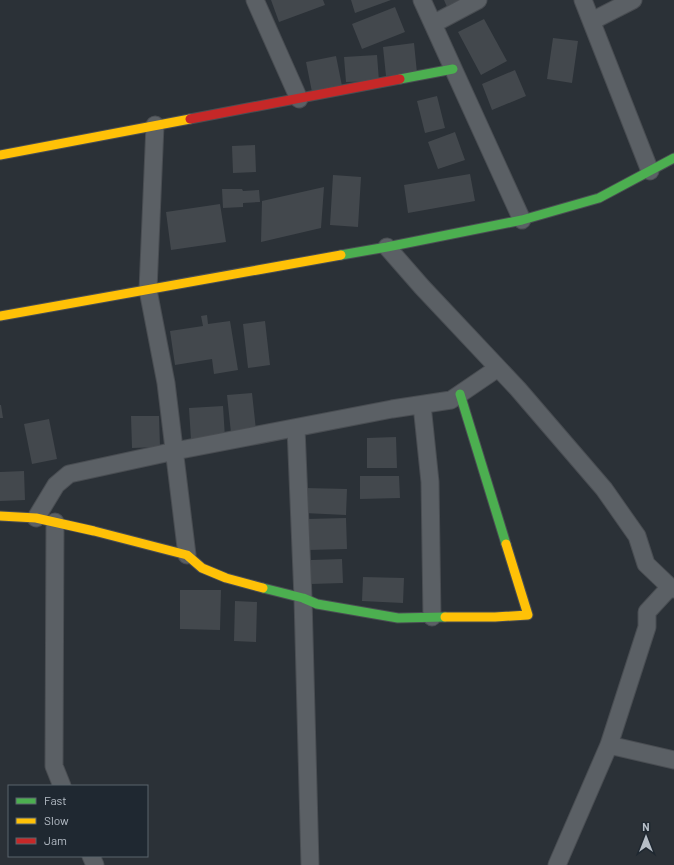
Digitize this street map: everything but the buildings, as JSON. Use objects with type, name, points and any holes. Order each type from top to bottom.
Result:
[{"type":"street","points":[[255,0],[300,99]]},
{"type":"street","points":[[422,0],[522,220]]},
{"type":"street","points":[[433,24],[478,0]]},
{"type":"street","points":[[584,0],[650,171]]},
{"type":"street","points":[[592,21],[633,0]]},
{"type":"street","points":[[0,155],[453,69]]},
{"type":"street","points":[[155,125],[148,290],[166,383],[187,555]]},
{"type":"street","points":[[0,316],[387,247],[522,220],[599,198],[674,158]]},
{"type":"street","points":[[387,247],[422,288],[518,389],[604,489],[637,536],[646,564],[672,588],[647,612],[647,627],[608,745],[557,865]]},
{"type":"street","points":[[36,518],[56,485],[69,474],[174,451],[422,404],[451,400],[498,368]]},
{"type":"street","points":[[0,516],[36,518],[187,555],[202,568],[226,578],[303,598],[318,604],[398,618],[496,617],[528,615],[460,394]]},
{"type":"street","points":[[422,404],[430,482],[432,617]]},
{"type":"street","points":[[296,428],[303,598],[310,865]]},
{"type":"street","points":[[55,522],[54,766],[62,785]]},
{"type":"street","points":[[608,745],[674,760]]},
{"type":"traffic: fast","points":[[400,79],[453,69]]},
{"type":"traffic: fast","points":[[341,255],[522,220],[599,198],[674,158]]},
{"type":"traffic: fast","points":[[460,394],[506,544]]},
{"type":"traffic: fast","points":[[263,588],[303,598],[317,604],[398,618],[445,617]]},
{"type":"traffic: slow","points":[[0,155],[190,119]]},
{"type":"traffic: slow","points":[[0,316],[341,255]]},
{"type":"traffic: slow","points":[[0,516],[36,518],[187,555],[202,568],[226,578],[263,588]]},
{"type":"traffic: slow","points":[[445,617],[495,617],[528,615],[506,544]]},
{"type":"traffic: jam","points":[[190,119],[400,79]]}]
